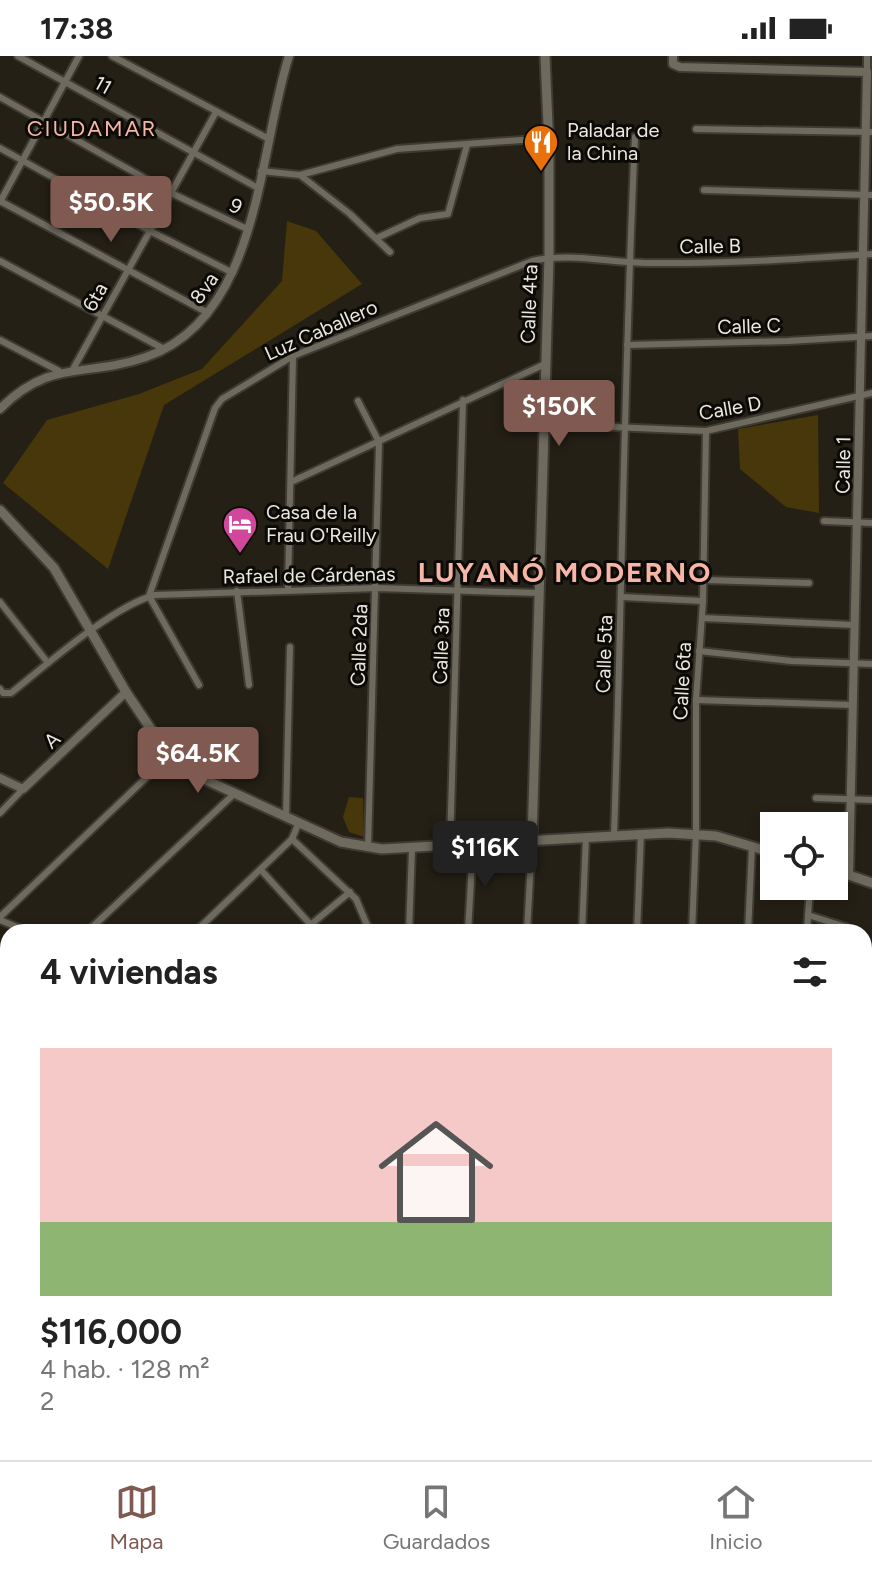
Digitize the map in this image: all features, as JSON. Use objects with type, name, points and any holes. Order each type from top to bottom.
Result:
[{"type":"main road","name":"Calle 4ta","points":[[532,841],[549,257],[545,56]]},
{"type":"main road","points":[[0,510],[54,568],[126,692],[169,756],[198,775],[341,842],[368,848],[412,848],[696,833],[760,849]]},
{"type":"main road","points":[[849,875],[872,883]]},
{"type":"street","name":"11","points":[[18,56],[258,188]]},
{"type":"street","points":[[79,56],[0,201],[208,313]]},
{"type":"street","points":[[112,56],[269,139]]},
{"type":"street","name":"8va","points":[[2,404],[28,385],[59,371],[123,363],[164,349],[208,313],[233,273],[247,229],[278,89],[289,56]]},
{"type":"street","name":"Calle 1","points":[[849,875],[861,337],[867,254],[867,56]]},
{"type":"street","points":[[673,60],[680,67],[867,72]]},
{"type":"street","name":"9","points":[[0,97],[171,193],[247,229]]},
{"type":"street","name":"6ta","points":[[72,371],[191,152],[216,112]]},
{"type":"street","points":[[696,129],[869,132]]},
{"type":"street","name":"Calle 5ta","points":[[614,836],[635,137]]},
{"type":"street","points":[[261,171],[300,175],[397,149],[549,138]]},
{"type":"street","points":[[377,238],[420,218],[448,214],[467,145]]},
{"type":"street","points":[[0,148],[233,273]]},
{"type":"street","points":[[300,175],[390,252]]},
{"type":"street","points":[[704,190],[868,195]]},
{"type":"street","name":"Calle B","points":[[549,257],[629,263],[724,264],[867,254]]},
{"type":"street","name":"Luz Caballero","points":[[149,596],[215,408],[222,399],[293,356],[518,266],[549,257]]},
{"type":"street","points":[[0,261],[164,349]]},
{"type":"street","name":"Calle C","points":[[627,345],[872,336]]},
{"type":"street","points":[[0,340],[59,371]]},
{"type":"street","points":[[288,589],[293,356]]},
{"type":"street","points":[[291,482],[545,364]]},
{"type":"street","name":"Calle D","points":[[543,424],[706,431],[872,393]]},
{"type":"street","name":"Calle 3ra","points":[[450,846],[463,400]]},
{"type":"street","name":"Calle 2da","points":[[358,401],[379,442],[368,848]]},
{"type":"street","name":"Calle 6ta","points":[[692,924],[696,700],[704,580],[706,431]]},
{"type":"street","points":[[824,521],[872,523]]},
{"type":"street","points":[[704,580],[809,583]]},
{"type":"street","name":"Rafael de Cárdenas","points":[[1,691],[11,693],[91,631],[149,596],[377,588],[538,593]]},
{"type":"street","points":[[237,591],[249,685]]},
{"type":"street","points":[[149,596],[199,685]]},
{"type":"street","points":[[622,597],[703,601]]},
{"type":"street","points":[[0,602],[48,663]]},
{"type":"street","points":[[702,618],[855,625]]},
{"type":"street","points":[[286,816],[290,647]]},
{"type":"street","points":[[699,651],[791,661],[872,664]]},
{"type":"street","name":"A","points":[[0,813],[126,692]]},
{"type":"street","points":[[696,700],[853,705]]},
{"type":"street","points":[[0,918],[169,756]]},
{"type":"street","points":[[0,778],[23,789]]},
{"type":"street","points":[[96,924],[235,793]]},
{"type":"street","points":[[816,798],[872,800]]},
{"type":"street","points":[[204,924],[292,839],[299,822]]},
{"type":"street","points":[[637,924],[641,834]]},
{"type":"street","points":[[582,924],[586,837]]},
{"type":"street","points":[[292,839],[350,892],[367,924]]},
{"type":"street","points":[[527,924],[532,841]]},
{"type":"street","points":[[468,924],[473,845]]},
{"type":"street","points":[[748,924],[752,846]]},
{"type":"street","points":[[409,924],[412,848]]},
{"type":"street","points":[[261,870],[310,924],[350,892]]},
{"type":"street","points":[[807,924],[809,900]]},
{"type":"street","points":[[808,915],[836,924]]},
{"type":"shaded area","points":[[287,221],[316,231],[362,284],[164,405],[108,569],[3,483],[47,420],[139,394],[202,369],[282,281]]},
{"type":"shaded area","points":[[818,415],[819,513],[786,507],[740,469],[738,429]]},
{"type":"shaded area","points":[[349,797],[363,798],[364,837],[349,832],[343,817]]},
{"type":"place","name":"Paladar de la China","points":[[541,173]]},
{"type":"place","name":"Casa de la Frau O'Reilly","points":[[240,555]]},
{"type":"district","name":"CIUDAMAR","points":[[92,128]]},
{"type":"district","name":"LUYANÓ MODERNO","points":[[565,572]]}]
